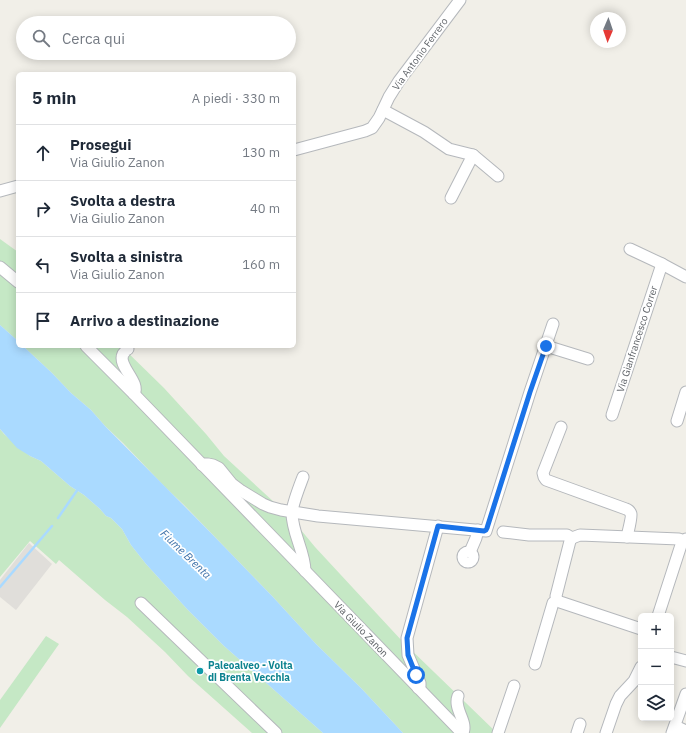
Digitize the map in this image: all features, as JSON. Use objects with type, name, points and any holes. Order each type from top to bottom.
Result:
[{"type":"street","name":"Via Antonio Ferrero","points":[[296,149],[365,132],[372,128],[399,81],[460,0]]},
{"type":"street","points":[[383,110],[424,132],[449,149],[473,155],[498,176]]},
{"type":"street","points":[[451,198],[473,155]]},
{"type":"street","points":[[0,191],[16,187]]},
{"type":"street","points":[[630,249],[686,277]]},
{"type":"street","name":"Via Gianfrancesco Correr","points":[[612,415],[662,264]]},
{"type":"street","points":[[0,267],[16,280]]},
{"type":"street","points":[[470,552],[476,538],[482,530],[553,324]]},
{"type":"street","points":[[546,346],[588,359]]},
{"type":"street","name":"Via Giulio Zanon","points":[[88,348],[462,733],[465,728],[457,701],[458,696]]},
{"type":"street","points":[[128,349],[123,354],[122,358],[125,368],[135,385],[136,391],[134,394]]},
{"type":"street","points":[[676,421],[686,392]]},
{"type":"street","points":[[561,426],[543,473],[544,477],[546,480],[629,511],[631,513],[631,517],[627,537]]},
{"type":"street","points":[[202,465],[208,464],[219,468],[232,484],[263,504],[292,512],[318,516],[482,530],[489,533],[567,535],[572,538]]},
{"type":"street","points":[[303,477],[292,512],[305,563],[305,571]]},
{"type":"street","points":[[418,688],[420,683],[408,655],[407,642],[438,526]]},
{"type":"street","points":[[557,600],[556,596],[570,540],[572,538],[580,535],[685,540],[659,613]]},
{"type":"street","points":[[557,600],[638,628]]},
{"type":"street","points":[[535,664],[553,603],[557,600]]},
{"type":"street","points":[[141,603],[276,733]]},
{"type":"street","points":[[674,657],[686,661]]},
{"type":"street","points":[[606,733],[620,696],[634,681],[638,673]]},
{"type":"street","points":[[498,733],[514,686]]},
{"type":"street","points":[[686,694],[674,730],[686,731]]},
{"type":"shaded area","points":[[29,543],[52,564],[16,610],[0,597],[0,580]]},
{"type":"green space","points":[[0,239],[16,251],[16,339],[0,325]]},
{"type":"green space","points":[[25,348],[123,348],[164,388],[224,456],[296,524],[315,547],[403,642],[497,733],[403,733],[184,505],[91,410],[71,393]]},
{"type":"green space","points":[[0,429],[30,456],[41,461],[70,486],[84,495],[106,516],[111,518],[122,529],[131,545],[146,564],[187,609],[224,646],[323,733],[252,733],[188,676],[165,652],[127,617],[59,560],[56,564],[30,541],[0,577]]},
{"type":"green space","points":[[46,636],[59,644],[0,728],[0,700]]},
{"type":"water","name":"Fiume Brenta","points":[[0,325],[16,339],[16,348],[25,348],[71,393],[91,410],[403,733],[323,733],[224,646],[187,609],[146,564],[131,545],[122,529],[111,518],[106,516],[84,495],[70,486],[41,461],[17,448],[0,429]]},
{"type":"waterway","points":[[58,518],[78,489]]},
{"type":"waterway","points":[[0,587],[52,526]]},
{"type":"place","name":"Paleoalveo - Volta di Brenta Vecchia","points":[[200,671]]},
{"type":"route","points":[[416,675],[408,655],[407,638],[438,526],[486,530],[546,346]]}]
